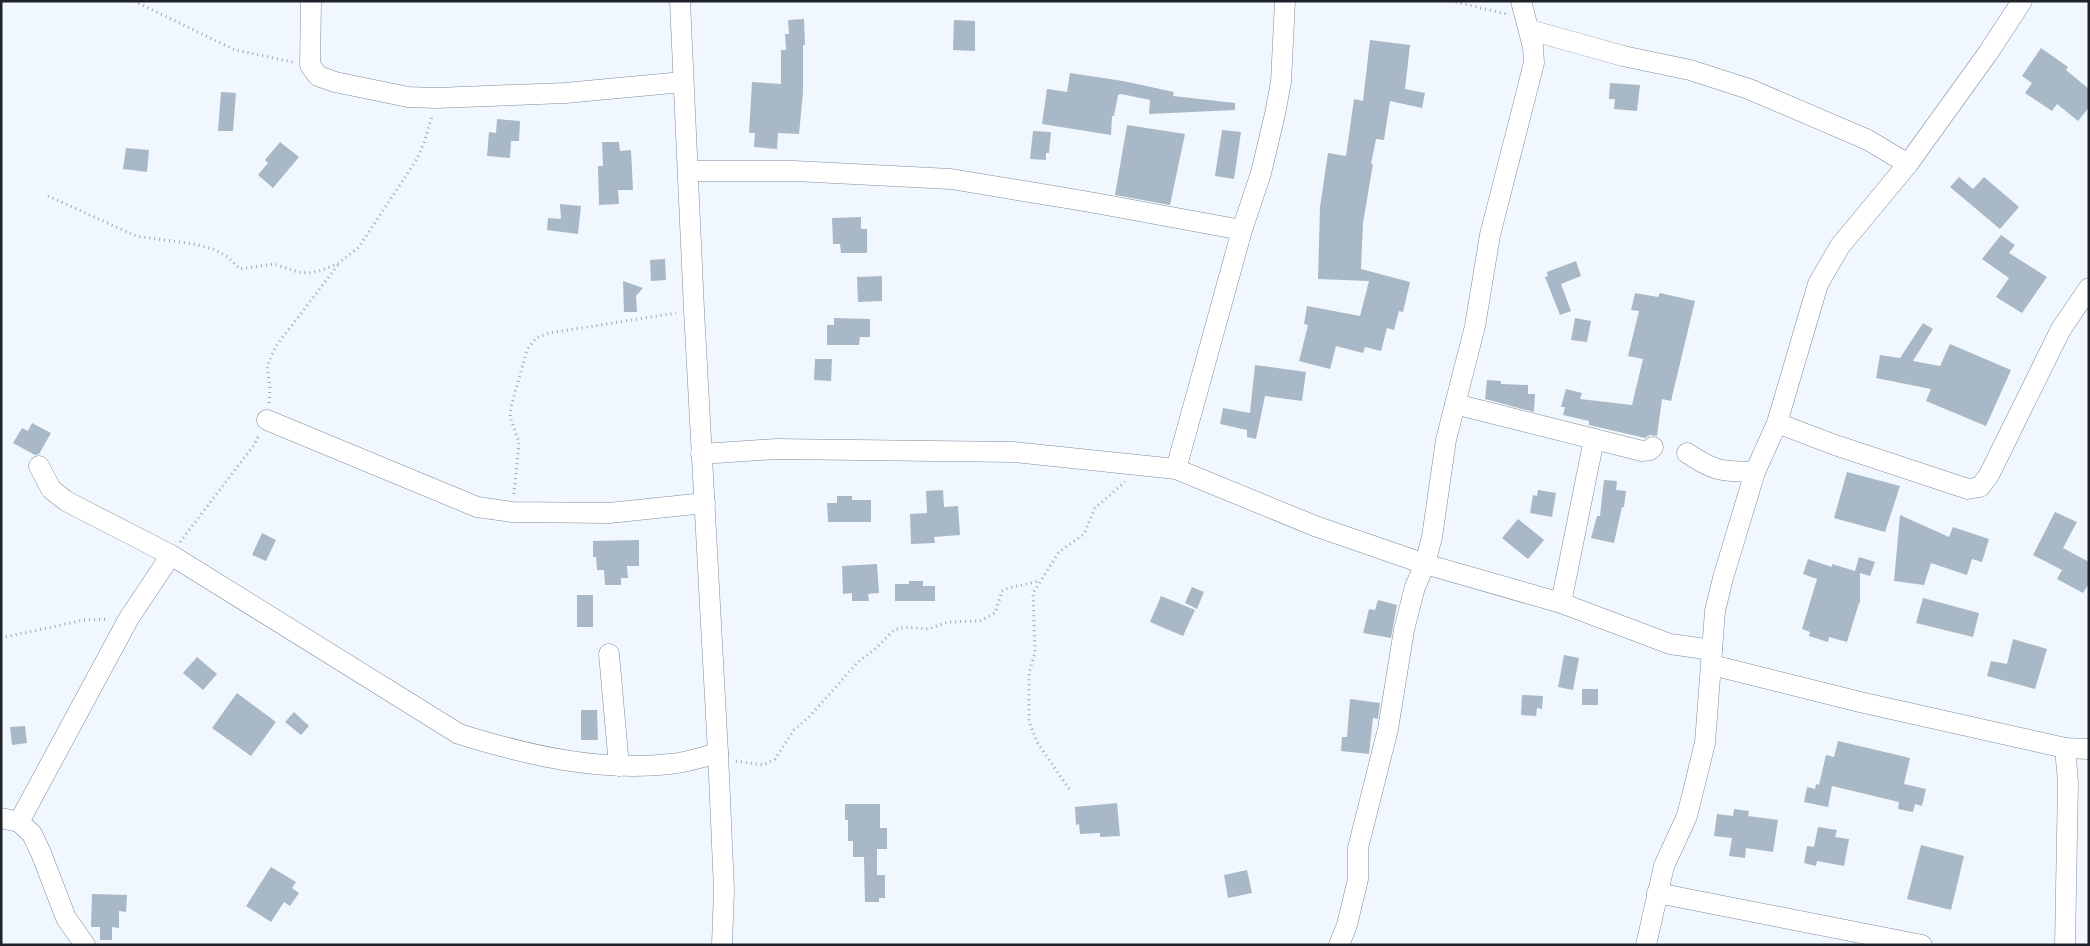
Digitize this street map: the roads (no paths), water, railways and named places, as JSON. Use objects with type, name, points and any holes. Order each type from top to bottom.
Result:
[{"type":"street","points":[[311,1],[310,65],[318,76],[335,82],[408,97],[436,98],[564,92],[683,82]]},
{"type":"street","points":[[680,1],[701,454],[706,503],[718,755],[724,890],[722,945]]},
{"type":"street","points":[[1176,469],[1242,230],[1261,172],[1279,99],[1285,1]]},
{"type":"street","points":[[1646,945],[1664,866],[1688,816],[1705,743],[1716,611],[1723,578],[1755,472],[1777,423],[1818,284],[1840,246],[1908,164],[1988,53],[2022,1]]},
{"type":"street","points":[[1525,16],[1623,56],[1690,70],[1749,89],[1819,117],[1868,140],[1908,164]]},
{"type":"street","points":[[1339,945],[1358,879],[1358,848],[1388,729],[1404,630],[1415,587],[1425,564],[1432,537],[1446,440],[1476,326],[1490,235],[1534,63],[1534,47],[1525,16]]},
{"type":"street","points":[[689,171],[794,171],[951,179],[1084,200],[1242,230]]},
{"type":"street","points":[[1777,423],[1836,445],[1968,489],[1980,487],[1990,474],[2061,329],[2089,288]]},
{"type":"street","points":[[1455,404],[1642,451],[1650,450],[1653,446]]},
{"type":"street","points":[[267,420],[477,507],[512,512],[609,513],[706,503]]},
{"type":"street","points":[[1561,603],[1594,439]]},
{"type":"street","points":[[701,454],[776,449],[1014,452],[1176,469],[1315,526],[1425,564],[1561,603],[1712,658],[1860,702],[2065,748],[2089,749]]},
{"type":"street","points":[[1687,453],[1702,463],[1719,470],[1755,472]]},
{"type":"street","points":[[39,466],[50,489],[66,501],[170,554],[459,734],[556,760],[619,766],[671,764],[718,755]]},
{"type":"street","points":[[85,945],[66,918],[41,852],[32,834],[10,820],[129,618],[170,554]]},
{"type":"street","points":[[609,654],[619,766]]},
{"type":"street","points":[[2065,748],[2068,782],[2065,945]]},
{"type":"street","points":[[1657,893],[1922,945]]}]
